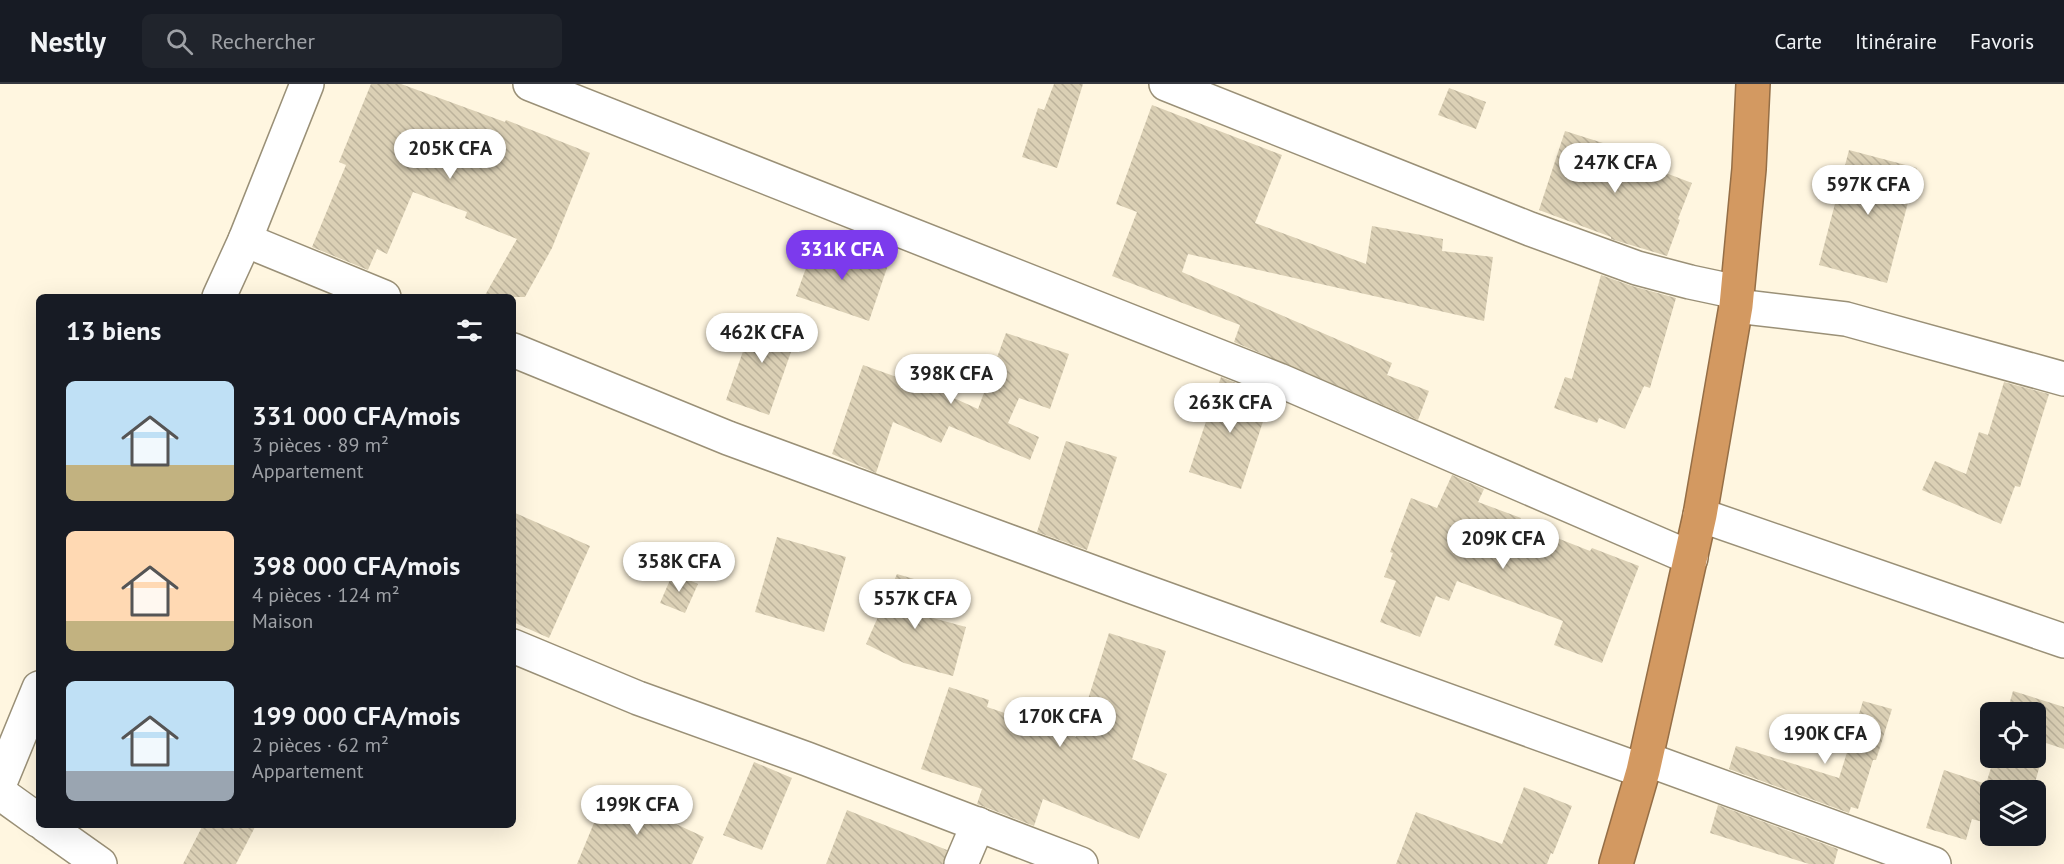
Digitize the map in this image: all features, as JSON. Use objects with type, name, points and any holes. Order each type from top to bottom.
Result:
[{"type":"highway","points":[[1616,864],[1645,765],[1700,515],[1736,299],[1749,169],[1753,84]]},
{"type":"street","points":[[220,294],[245,240],[307,84]]},
{"type":"street","points":[[530,84],[1279,380],[1691,558]]},
{"type":"street","points":[[1166,84],[1530,229],[1637,268],[1690,282],[1736,299],[1846,319],[2064,379]]},
{"type":"street","points":[[245,240],[377,294]]},
{"type":"street","points":[[516,351],[728,438],[1130,586],[1934,864]]},
{"type":"street","points":[[1700,515],[2064,641]]},
{"type":"street","points":[[516,647],[638,698],[807,759],[1081,864]]},
{"type":"street","points":[[0,783],[36,695]]},
{"type":"street","points":[[0,793],[36,818]]},
{"type":"street","points":[[961,864],[978,824]]},
{"type":"street","points":[[49,828],[100,864]]},
{"type":"building","points":[[371,84],[401,84],[505,122],[506,120],[590,153],[552,248],[525,297],[516,297],[516,294],[486,294],[517,239],[465,218],[467,212],[413,192],[387,254],[377,249],[368,270],[312,247],[346,165],[339,162]]},
{"type":"building","points":[[1054,84],[1083,84],[1057,168],[1022,157],[1038,108],[1044,110]]},
{"type":"building","points":[[1449,88],[1486,102],[1476,129],[1438,115]]},
{"type":"building","points":[[1152,105],[1282,155],[1255,223],[1366,264],[1372,226],[1443,239],[1442,251],[1493,257],[1484,321],[1188,254],[1182,272],[1392,363],[1387,375],[1429,391],[1418,420],[1234,342],[1240,325],[1112,276],[1137,212],[1116,204]]},
{"type":"building","points":[[1565,131],[1644,156],[1642,164],[1692,183],[1667,256],[1611,239],[1611,237],[1539,210]]},
{"type":"building","points":[[1849,150],[1917,168],[1887,283],[1819,265]]},
{"type":"building","points":[[816,240],[888,265],[869,321],[796,296]]},
{"type":"building","points":[[1601,275],[1676,298],[1650,388],[1644,386],[1625,429],[1599,418],[1597,423],[1554,408],[1565,377],[1572,379]]},
{"type":"building","points":[[756,314],[799,329],[769,415],[726,400]]},
{"type":"building","points":[[1006,333],[1069,354],[1050,409],[1019,398],[1008,423],[1039,437],[1030,460],[949,426],[941,443],[893,422],[876,473],[832,454],[863,365],[922,386],[923,384],[978,409]]},
{"type":"building","points":[[1221,377],[1271,397],[1241,489],[1189,472]]},
{"type":"building","points":[[2004,382],[2049,394],[2020,487],[2015,486],[2001,524],[1922,490],[1935,461],[1966,474],[1979,432],[1988,435]]},
{"type":"building","points":[[1066,441],[1117,457],[1087,550],[1037,532]]},
{"type":"building","points":[[1452,475],[1484,489],[1478,502],[1521,518],[1519,523],[1590,551],[1592,548],[1639,566],[1602,663],[1554,645],[1563,621],[1457,581],[1449,601],[1436,596],[1420,637],[1380,622],[1396,581],[1384,577],[1393,553],[1390,552],[1411,498],[1437,508]]},
{"type":"building","points":[[516,513],[590,546],[549,638],[516,623]]},
{"type":"building","points":[[777,537],[846,557],[824,632],[755,612]]},
{"type":"building","points":[[673,573],[698,584],[685,613],[660,603]]},
{"type":"building","points":[[897,574],[931,584],[918,614],[966,627],[953,676],[904,663],[866,644]]},
{"type":"building","points":[[1109,633],[1166,651],[1132,759],[1167,774],[1139,839],[1043,799],[1034,826],[977,804],[982,789],[921,769],[949,687],[989,700],[987,707],[1076,737]]},
{"type":"building","points":[[2013,691],[2064,707],[2064,749],[2046,743],[2046,702],[2010,702]]},
{"type":"building","points":[[1863,701],[1892,709],[1858,809],[1851,807],[1849,813],[1729,769],[1736,746],[1839,778]]},
{"type":"building","points":[[754,762],[792,778],[762,850],[723,835]]},
{"type":"building","points":[[1991,768],[2039,768],[2036,780],[1987,780]]},
{"type":"building","points":[[1944,770],[1980,782],[1980,821],[1972,819],[1966,840],[1926,828]]},
{"type":"building","points":[[1524,787],[1572,806],[1547,864],[1396,864],[1416,812],[1502,844]]},
{"type":"building","points":[[608,789],[654,808],[652,813],[704,837],[692,864],[577,864]]},
{"type":"building","points":[[1718,805],[1838,849],[1834,864],[1809,864],[1710,833]]},
{"type":"building","points":[[847,810],[947,850],[943,864],[826,864]]},
{"type":"building","points":[[201,828],[254,828],[236,864],[183,864]]}]
